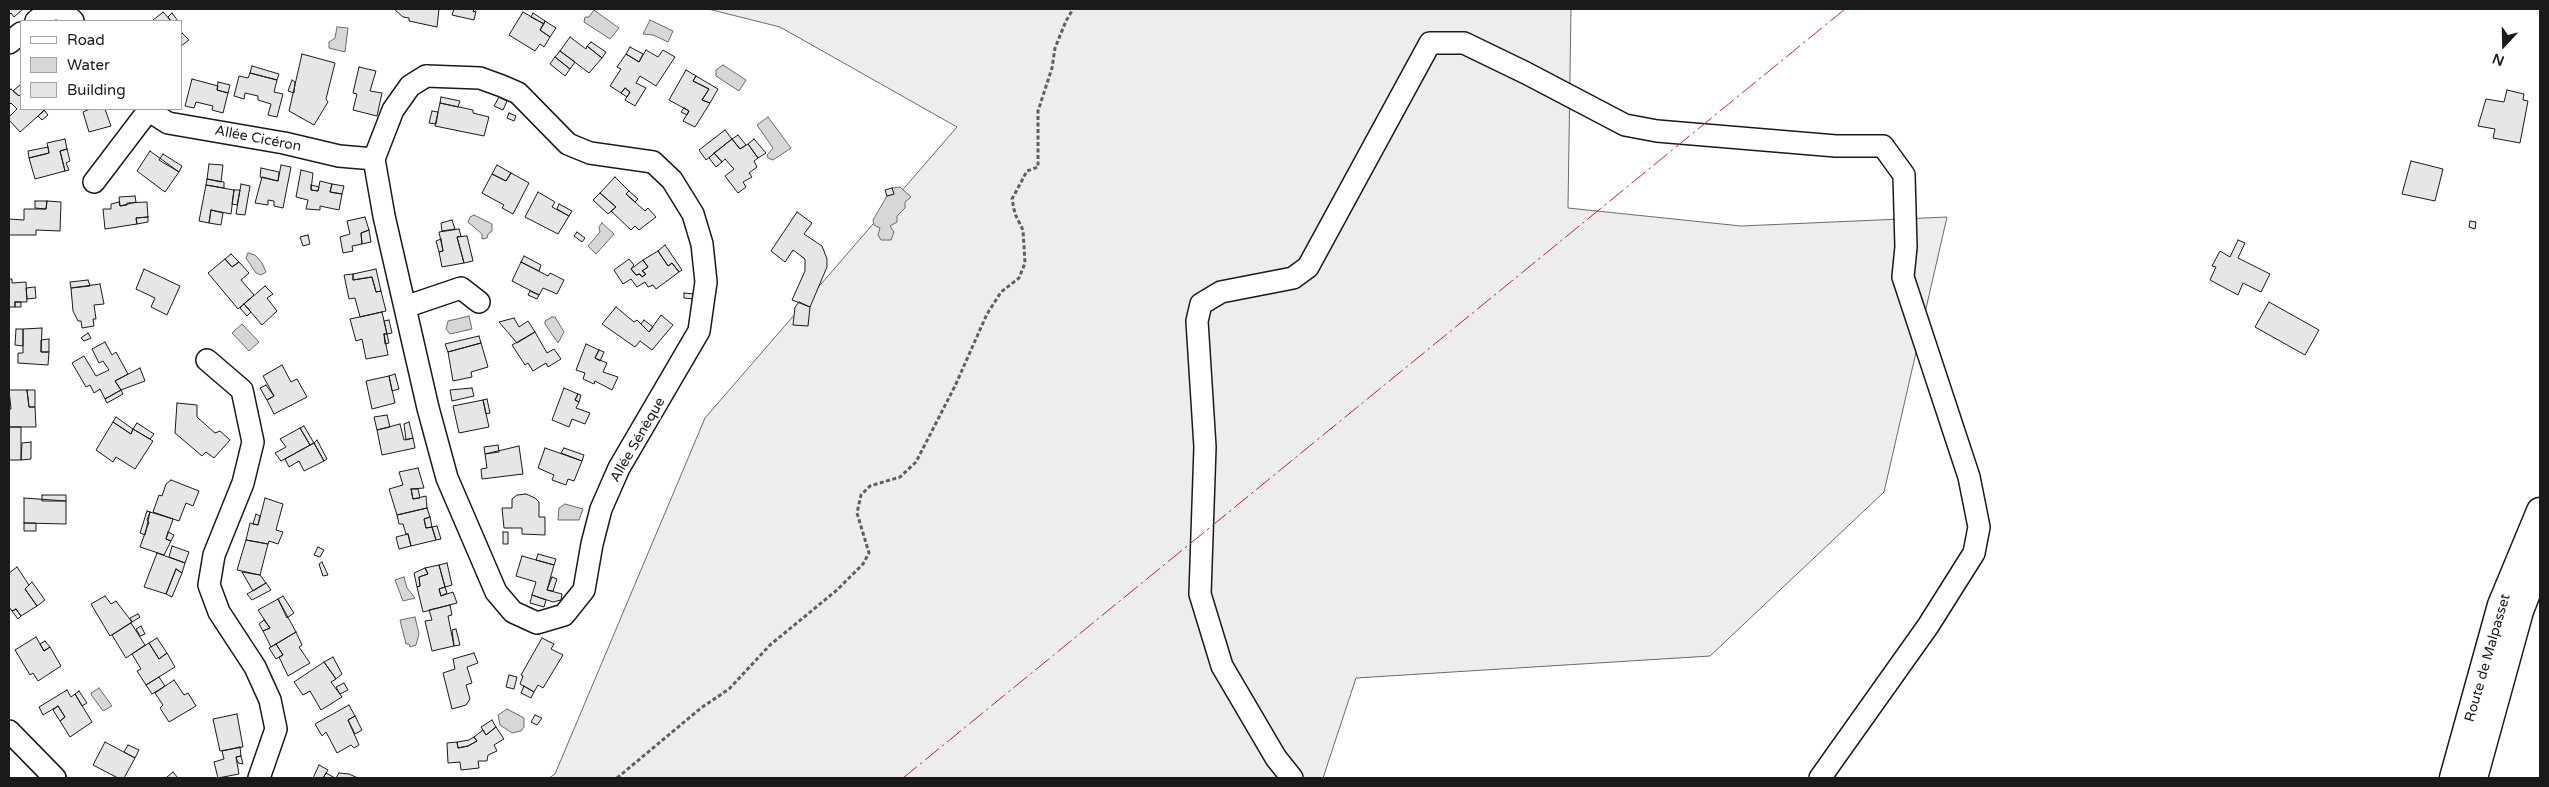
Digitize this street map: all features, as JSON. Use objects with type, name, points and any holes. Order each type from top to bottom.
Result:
[{"type":"main road","name":"Route de Malpasset","points":[[2453,778],[2511,608],[2540,512]]},
{"type":"main road","name":"Route de Malpasset","points":[[2474,778],[2511,608],[2540,559]]},
{"type":"street","points":[[37,20],[52,9]]},
{"type":"street","points":[[61,9],[72,20]]},
{"type":"street","points":[[9,43],[20,34]]},
{"type":"street","points":[[1292,778],[1276,758],[1222,666],[1200,594],[1205,447],[1197,321],[1201,304],[1221,292],[1293,278],[1308,267],[1430,43],[1464,43],[1625,125],[1657,131],[1836,146],[1883,146],[1904,175],[1906,247],[1903,277],[1969,477],[1979,527],[1974,553],[1928,626],[1820,778]]},
{"type":"street","name":"Allée Sénèque","points":[[426,76],[480,78],[518,93],[568,144],[590,153],[653,162],[672,180],[693,214],[702,244],[706,282],[699,331],[619,468],[602,509],[592,544],[584,590],[564,615],[537,623],[513,612],[496,592],[447,478],[405,307],[374,159],[393,110],[410,86],[426,76]]},
{"type":"street","points":[[94,182],[147,110]]},
{"type":"street","name":"Allée Cicéron","points":[[147,110],[168,122],[284,143],[339,156],[374,159]]},
{"type":"street","points":[[405,307],[461,288],[478,302]]},
{"type":"street","points":[[207,360],[242,390],[253,442],[243,483],[214,555],[209,585],[219,612],[255,667],[270,700],[276,729],[259,778]]},
{"type":"street","points":[[9,731],[55,778]]},
{"type":"path","points":[[617,778],[701,708],[729,688],[770,646],[837,590],[869,553],[857,513],[861,494],[870,486],[900,477],[916,462],[955,386],[987,314],[1001,292],[1019,278],[1025,264],[1023,230],[1015,214],[1012,199],[1028,171],[1038,167],[1038,111],[1052,68],[1055,48],[1073,9]]},
{"type":"shaded area","points":[[708,9],[1571,9],[1568,208],[1741,226],[1947,217],[1884,492],[1710,656],[1356,678],[1323,778],[549,778],[555,774],[705,418],[957,127],[780,27]]},
{"type":"water","points":[[594,10],[619,28],[610,39],[584,22],[585,17],[589,17]]},
{"type":"water","points":[[650,20],[673,31],[668,42],[653,35],[643,34]]},
{"type":"water","points":[[337,27],[348,28],[345,52],[329,48],[329,42],[335,38]]},
{"type":"water","points":[[723,65],[746,80],[739,91],[716,76],[716,70]]},
{"type":"water","points":[[768,117],[791,148],[773,160],[768,158],[767,155],[773,148],[757,125]]},
{"type":"water","points":[[900,187],[911,197],[905,202],[905,208],[897,216],[897,222],[890,226],[894,232],[891,240],[881,240],[878,235],[880,228],[874,225],[873,220],[887,196],[894,194],[892,188]]},
{"type":"water","points":[[474,215],[492,224],[492,231],[488,234],[487,238],[482,239],[482,234],[468,222],[470,217]]},
{"type":"water","points":[[602,223],[614,234],[596,254],[588,246],[600,232],[599,227]]},
{"type":"water","points":[[248,253],[255,255],[262,263],[266,272],[261,275],[256,273],[246,258]]},
{"type":"water","points":[[469,316],[472,329],[450,334],[446,329],[448,321]]},
{"type":"water","points":[[555,317],[564,332],[558,343],[545,324],[545,321]]},
{"type":"water","points":[[242,324],[259,342],[249,351],[232,333]]},
{"type":"water","points":[[565,504],[583,509],[579,520],[558,520],[559,508]]},
{"type":"water","points":[[404,577],[407,588],[415,598],[403,601],[395,580]]},
{"type":"water","points":[[415,617],[419,634],[416,645],[410,647],[409,644],[406,644],[400,620]]},
{"type":"water","points":[[99,688],[112,706],[103,711],[91,693]]},
{"type":"water","points":[[507,709],[524,718],[524,727],[521,731],[512,733],[500,725],[498,715]]},
{"type":"building","points":[[9,9],[23,9],[14,17],[11,13],[9,15]]},
{"type":"building","points":[[394,9],[439,9],[437,27],[409,21],[409,18],[403,17]]},
{"type":"building","points":[[454,9],[474,9],[473,12],[476,11],[474,20],[452,15]]},
{"type":"building","points":[[163,12],[170,20],[153,20]]},
{"type":"building","points":[[523,12],[544,24],[540,30],[550,37],[544,47],[540,44],[535,51],[509,35]]},
{"type":"building","points":[[172,13],[177,20],[170,20],[168,17]]},
{"type":"building","points":[[533,13],[545,21],[544,24],[531,17]]},
{"type":"building","points":[[545,21],[556,28],[550,37],[540,30]]},
{"type":"building","points":[[182,33],[189,40],[182,45]]},
{"type":"building","points":[[570,37],[586,49],[587,46],[602,58],[589,73],[560,51]]},
{"type":"building","points":[[591,42],[606,52],[602,58],[587,46]]},
{"type":"building","points":[[630,47],[643,54],[639,62],[626,54]]},
{"type":"building","points":[[646,50],[658,57],[663,50],[675,57],[656,86],[640,76],[636,83],[646,88],[635,106],[625,100],[630,92],[625,88],[621,93],[610,86],[621,69],[617,67],[626,54],[639,62]]},
{"type":"building","points":[[560,51],[575,62],[570,69],[555,57]]},
{"type":"building","points":[[302,54],[335,63],[326,99],[328,102],[314,125],[289,111]]},
{"type":"building","points":[[555,57],[570,69],[565,76],[550,64]]},
{"type":"building","points":[[252,66],[279,74],[277,80],[250,73]]},
{"type":"building","points":[[359,67],[376,71],[370,91],[382,93],[377,116],[353,110],[357,94],[353,93]]},
{"type":"building","points":[[686,70],[696,76],[693,81],[709,89],[702,100],[710,103],[695,127],[683,121],[689,111],[669,100]]},
{"type":"building","points":[[250,73],[277,80],[274,92],[283,94],[277,117],[268,115],[271,104],[258,100],[258,96],[245,93],[244,99],[234,96],[239,76],[248,78]]},
{"type":"building","points":[[696,76],[718,89],[710,103],[702,100],[709,89],[693,81]]},
{"type":"building","points":[[192,79],[218,86],[217,90],[228,93],[223,113],[212,110],[213,106],[196,102],[194,108],[185,106]]},
{"type":"building","points":[[292,80],[295,82],[294,93],[288,91]]},
{"type":"building","points":[[218,82],[230,85],[228,93],[217,90]]},
{"type":"building","points":[[20,85],[19,96],[13,91]]},
{"type":"building","points":[[625,88],[630,92],[627,97],[621,93]]},
{"type":"building","points":[[11,89],[20,95],[20,110],[45,110],[20,132],[9,120],[9,117],[17,109],[11,103],[9,105],[9,91]]},
{"type":"building","points":[[2507,90],[2524,94],[2523,100],[2528,101],[2520,143],[2493,138],[2495,129],[2478,126],[2486,99],[2504,102]]},
{"type":"building","points":[[441,97],[460,101],[458,107],[440,103]]},
{"type":"building","points":[[499,97],[507,101],[503,110],[494,106]]},
{"type":"building","points":[[440,103],[473,110],[473,113],[489,117],[484,136],[435,126]]},
{"type":"building","points":[[684,108],[689,111],[687,115],[681,112]]},
{"type":"building","points":[[44,110],[48,115],[42,120],[38,116]]},
{"type":"building","points":[[88,110],[105,110],[111,126],[89,132],[83,112]]},
{"type":"building","points":[[432,111],[438,112],[436,124],[429,123]]},
{"type":"building","points":[[509,113],[516,116],[514,121],[507,118]]},
{"type":"building","points":[[725,130],[732,139],[706,160],[699,150]]},
{"type":"building","points":[[738,135],[746,145],[740,149],[732,139]]},
{"type":"building","points":[[65,139],[67,149],[60,151],[65,171],[35,179],[29,158],[49,153],[47,143]]},
{"type":"building","points":[[732,139],[740,149],[748,144],[758,158],[754,161],[757,167],[749,173],[752,177],[743,182],[746,187],[738,193],[725,176],[734,169],[725,159],[722,162],[714,153]]},
{"type":"building","points":[[754,139],[766,153],[758,158],[748,144]]},
{"type":"building","points":[[48,147],[49,153],[29,158],[28,151]]},
{"type":"building","points":[[67,149],[70,161],[66,163],[69,170],[65,171],[60,151]]},
{"type":"building","points":[[150,151],[179,172],[165,192],[137,171]]},
{"type":"building","points":[[714,153],[722,162],[716,167],[709,158]]},
{"type":"building","points":[[163,154],[182,166],[179,172],[159,160]]},
{"type":"building","points":[[2411,161],[2443,169],[2435,201],[2402,194]]},
{"type":"building","points":[[209,164],[223,165],[221,182],[207,179]]},
{"type":"building","points":[[281,165],[291,167],[283,208],[274,206],[274,201],[268,200],[268,205],[255,203],[262,177],[278,181]]},
{"type":"building","points":[[497,165],[511,173],[506,181],[492,174]]},
{"type":"building","points":[[261,168],[279,172],[278,181],[260,177]]},
{"type":"building","points":[[301,170],[313,173],[311,190],[318,191],[320,181],[332,184],[330,192],[342,194],[339,210],[320,206],[320,210],[306,209],[308,200],[296,197]]},
{"type":"building","points":[[511,173],[529,183],[513,214],[502,208],[504,205],[482,193],[492,174],[506,181]]},
{"type":"building","points":[[615,177],[629,191],[626,194],[645,211],[648,208],[656,217],[639,230],[635,226],[631,230],[611,211],[616,207],[600,193]]},
{"type":"building","points":[[207,179],[224,182],[224,188],[206,185]]},
{"type":"building","points":[[241,184],[250,186],[245,215],[236,214]]},
{"type":"building","points":[[332,184],[344,186],[342,194],[330,192]]},
{"type":"building","points":[[206,185],[234,190],[231,214],[211,210],[209,223],[199,221]]},
{"type":"building","points":[[311,185],[319,187],[318,191],[311,190]]},
{"type":"building","points":[[892,188],[894,194],[887,196],[885,190]]},
{"type":"building","points":[[234,190],[240,190],[237,205],[232,204]]},
{"type":"building","points":[[629,191],[638,199],[635,202],[626,194]]},
{"type":"building","points":[[538,192],[555,202],[552,207],[569,216],[558,234],[525,217]]},
{"type":"building","points":[[600,193],[616,207],[608,214],[593,200]]},
{"type":"building","points":[[135,196],[136,202],[120,206],[119,197]]},
{"type":"building","points":[[35,201],[47,201],[46,209],[35,208]]},
{"type":"building","points":[[47,201],[61,202],[60,231],[36,230],[36,235],[9,235],[9,219],[24,220],[24,209],[46,209]]},
{"type":"building","points":[[119,202],[120,206],[127,205],[127,203],[147,202],[148,217],[136,218],[137,224],[105,229],[103,209],[111,209],[111,204]]},
{"type":"building","points":[[559,204],[572,211],[569,216],[557,209]]},
{"type":"building","points":[[211,210],[223,213],[221,225],[209,223]]},
{"type":"building","points":[[797,212],[812,223],[804,234],[822,246],[827,259],[827,267],[810,307],[792,300],[805,271],[805,259],[793,250],[785,262],[771,251]]},
{"type":"building","points":[[148,217],[148,222],[137,224],[136,218]]},
{"type":"building","points":[[365,217],[369,230],[361,233],[362,244],[352,246],[353,251],[343,253],[340,237],[350,234],[347,221]]},
{"type":"building","points":[[452,220],[455,229],[442,231],[441,223]]},
{"type":"building","points":[[2470,221],[2476,222],[2475,229],[2469,227]]},
{"type":"building","points":[[459,229],[461,236],[457,237],[464,263],[442,267],[439,252],[443,251],[439,232]]},
{"type":"building","points":[[369,230],[371,242],[362,244],[361,233]]},
{"type":"building","points":[[577,232],[585,238],[582,242],[574,236]]},
{"type":"building","points":[[308,235],[310,244],[303,246],[300,237]]},
{"type":"building","points":[[467,236],[473,261],[464,263],[457,237]]},
{"type":"building","points":[[441,239],[443,251],[439,252],[436,241]]},
{"type":"building","points":[[2238,240],[2245,243],[2238,258],[2270,274],[2261,292],[2243,283],[2238,295],[2210,280],[2216,267],[2212,266],[2220,251],[2230,257]]},
{"type":"building","points":[[665,245],[682,270],[679,272],[672,263],[668,266],[658,251]]},
{"type":"building","points":[[658,251],[668,266],[672,263],[679,272],[656,289],[653,285],[648,287],[645,282],[637,287],[631,279],[623,284],[614,270],[629,259],[634,265],[631,269],[636,275],[640,274],[642,277],[646,274],[642,271],[648,267],[643,260]]},
{"type":"building","points":[[231,254],[239,262],[232,267],[225,259]]},
{"type":"building","points":[[524,256],[541,265],[539,271],[521,262]]},
{"type":"building","points":[[225,259],[232,267],[239,262],[249,273],[241,280],[254,295],[238,309],[208,273]]},
{"type":"building","points":[[643,260],[648,267],[642,271],[646,274],[642,277],[640,274],[636,275],[631,269]]},
{"type":"building","points":[[521,262],[548,276],[550,273],[564,280],[557,294],[543,288],[539,295],[512,281]]},
{"type":"building","points":[[144,269],[180,286],[167,315],[151,307],[155,298],[136,289]]},
{"type":"building","points":[[376,269],[381,291],[376,292],[372,277],[353,280],[353,274]]},
{"type":"building","points":[[353,274],[353,280],[372,277],[376,292],[381,291],[386,311],[360,317],[355,298],[349,299],[344,275]]},
{"type":"building","points":[[9,279],[12,279],[12,283],[26,282],[27,302],[15,302],[15,307],[9,307]]},
{"type":"building","points":[[88,280],[90,286],[71,288],[70,282]]},
{"type":"building","points":[[100,284],[104,304],[94,305],[96,319],[93,319],[94,326],[82,328],[81,321],[78,321],[73,311],[71,288]]},
{"type":"building","points":[[265,286],[273,294],[267,298],[277,311],[262,325],[244,304]]},
{"type":"building","points":[[35,287],[36,298],[27,299],[26,288]]},
{"type":"building","points":[[530,291],[539,295],[537,299],[528,295]]},
{"type":"building","points":[[684,293],[694,294],[694,299],[684,298]]},
{"type":"building","points":[[15,302],[21,302],[21,307],[15,307]]},
{"type":"building","points":[[799,302],[810,307],[808,326],[793,325],[795,307]]},
{"type":"building","points":[[2269,302],[2319,330],[2305,355],[2255,327]]},
{"type":"building","points":[[244,304],[251,312],[247,316],[240,308]]},
{"type":"building","points":[[616,307],[634,322],[637,320],[649,332],[661,315],[673,325],[652,350],[640,341],[635,347],[602,324]]},
{"type":"building","points":[[382,312],[387,334],[384,334],[388,355],[366,359],[362,339],[356,341],[350,319]]},
{"type":"building","points":[[514,318],[519,327],[528,321],[535,332],[517,343],[499,322]]},
{"type":"building","points":[[389,320],[392,333],[387,334],[384,321]]},
{"type":"building","points":[[644,320],[653,327],[649,332],[641,324]]},
{"type":"building","points":[[42,328],[41,352],[49,352],[48,365],[18,363],[18,353],[23,353],[23,329]]},
{"type":"building","points":[[16,329],[23,329],[23,346],[15,345]]},
{"type":"building","points":[[535,332],[547,353],[554,349],[561,359],[548,367],[546,363],[533,371],[528,363],[525,365],[512,345]]},
{"type":"building","points":[[88,333],[91,338],[84,341],[81,338]]},
{"type":"building","points":[[384,334],[387,334],[389,343],[385,344]]},
{"type":"building","points":[[479,336],[481,343],[448,352],[445,344]]},
{"type":"building","points":[[49,339],[49,352],[41,352],[41,340]]},
{"type":"building","points":[[105,342],[112,355],[116,352],[128,374],[115,381],[121,390],[105,399],[100,389],[94,393],[90,385],[86,387],[72,363],[84,356],[96,376],[109,370],[103,361],[99,363],[92,349]]},
{"type":"building","points":[[481,343],[488,367],[471,372],[472,377],[453,381],[448,352]]},
{"type":"building","points":[[586,344],[599,350],[595,358],[607,363],[603,372],[618,377],[612,390],[595,381],[594,384],[583,379],[585,373],[576,370]]},
{"type":"building","points":[[599,350],[604,352],[600,361],[595,358]]},
{"type":"building","points":[[282,365],[291,382],[297,379],[307,397],[274,414],[267,400],[274,396],[263,376]]},
{"type":"building","points":[[140,368],[145,381],[121,390],[115,381]]},
{"type":"building","points":[[395,374],[399,389],[392,391],[389,376]]},
{"type":"building","points":[[389,376],[395,403],[372,409],[366,381]]},
{"type":"building","points":[[266,385],[274,396],[267,400],[260,388]]},
{"type":"building","points":[[472,388],[474,396],[452,401],[450,390]]},
{"type":"building","points":[[564,388],[578,394],[575,400],[579,402],[576,408],[590,413],[585,424],[572,419],[569,427],[552,420]]},
{"type":"building","points":[[9,390],[27,390],[29,407],[35,407],[36,427],[9,427],[9,409],[11,409]]},
{"type":"building","points":[[27,390],[35,390],[35,407],[29,407]]},
{"type":"building","points":[[121,390],[123,394],[107,403],[105,399]]},
{"type":"building","points":[[578,394],[581,395],[579,402],[575,400]]},
{"type":"building","points":[[487,399],[490,413],[486,414],[483,400]]},
{"type":"building","points":[[483,400],[489,427],[459,433],[453,406]]},
{"type":"building","points":[[177,403],[197,405],[197,417],[215,433],[220,431],[230,440],[214,458],[206,452],[202,456],[175,433]]},
{"type":"building","points":[[387,415],[390,427],[377,430],[374,417]]},
{"type":"building","points":[[116,417],[133,429],[131,434],[113,422]]},
{"type":"building","points":[[113,422],[131,434],[133,429],[153,441],[135,469],[116,457],[113,462],[96,450]]},
{"type":"building","points":[[409,422],[413,438],[406,440],[404,424]]},
{"type":"building","points":[[137,423],[154,434],[150,439],[133,429]]},
{"type":"building","points":[[400,424],[404,440],[413,438],[415,448],[382,455],[377,430]]},
{"type":"building","points":[[304,426],[314,443],[310,445],[300,428]]},
{"type":"building","points":[[9,427],[21,427],[21,460],[9,460]]},
{"type":"building","points":[[300,428],[310,445],[281,461],[275,453],[286,447],[280,439]]},
{"type":"building","points":[[317,440],[327,459],[324,461],[314,443]]},
{"type":"building","points":[[31,442],[31,459],[21,460],[22,443]]},
{"type":"building","points":[[314,443],[324,461],[304,471],[299,461],[289,467],[285,459]]},
{"type":"building","points":[[498,445],[499,452],[485,454],[484,447]]},
{"type":"building","points":[[519,446],[523,474],[482,479],[481,469],[487,468],[485,454]]},
{"type":"building","points":[[545,448],[582,461],[574,481],[568,479],[566,485],[552,480],[554,475],[538,468]]},
{"type":"building","points":[[564,448],[584,455],[582,461],[561,453]]},
{"type":"building","points":[[418,468],[424,488],[411,489],[413,499],[426,496],[427,508],[397,515],[389,489],[403,485],[399,472]]},
{"type":"building","points":[[171,480],[199,491],[193,506],[186,503],[179,521],[153,512],[159,495],[162,496],[166,484]]},
{"type":"building","points":[[411,489],[418,489],[420,498],[413,499]]},
{"type":"building","points":[[526,494],[539,502],[539,517],[545,517],[545,535],[522,534],[522,528],[504,528],[502,508],[512,508],[512,499],[517,495]]},
{"type":"building","points":[[42,495],[66,495],[66,501],[42,501]]},
{"type":"building","points":[[24,498],[66,501],[66,524],[24,523]]},
{"type":"building","points":[[265,498],[283,504],[276,530],[283,532],[278,544],[269,541],[268,544],[246,540],[250,523],[258,525]]},
{"type":"building","points":[[427,508],[430,517],[424,519],[426,528],[432,527],[436,540],[411,546],[408,534],[406,534],[403,524],[399,524],[397,515]]},
{"type":"building","points":[[147,511],[150,512],[145,535],[140,533]]},
{"type":"building","points":[[150,512],[173,519],[166,539],[171,541],[164,555],[140,547],[149,522],[147,520]]},
{"type":"building","points":[[256,514],[260,516],[258,525],[253,524]]},
{"type":"building","points":[[430,517],[432,527],[426,528],[424,519]]},
{"type":"building","points":[[24,523],[36,523],[36,531],[24,531]]},
{"type":"building","points":[[437,526],[441,539],[436,540],[432,527]]},
{"type":"building","points":[[168,532],[174,535],[171,541],[166,539]]},
{"type":"building","points":[[503,532],[508,532],[508,544],[503,544]]},
{"type":"building","points":[[408,534],[411,546],[399,549],[396,537]]},
{"type":"building","points":[[246,540],[268,544],[260,575],[237,570]]},
{"type":"building","points":[[172,546],[189,552],[185,563],[169,557]]},
{"type":"building","points":[[318,547],[324,550],[320,557],[314,555]]},
{"type":"building","points":[[157,553],[185,563],[182,573],[176,569],[166,594],[144,587]]},
{"type":"building","points":[[538,554],[556,559],[554,565],[536,560]]},
{"type":"building","points":[[522,556],[554,565],[547,590],[562,594],[561,600],[553,602],[532,595],[536,582],[516,576]]},
{"type":"building","points":[[322,562],[328,575],[323,576],[319,564]]},
{"type":"building","points":[[447,563],[452,585],[445,587],[439,565]]},
{"type":"building","points":[[439,565],[445,587],[439,589],[441,596],[453,592],[457,603],[423,612],[417,587],[420,586],[419,577],[428,574],[425,568]]},
{"type":"building","points":[[17,567],[29,585],[25,589],[37,606],[21,616],[16,609],[12,611],[9,607],[9,573]]},
{"type":"building","points":[[425,568],[428,574],[419,577],[420,586],[417,587],[414,573]]},
{"type":"building","points":[[176,569],[182,573],[172,597],[166,594]]},
{"type":"building","points":[[242,572],[260,575],[266,583],[253,591]]},
{"type":"building","points":[[552,577],[557,579],[553,591],[547,590]]},
{"type":"building","points":[[32,582],[45,600],[37,606],[25,589]]},
{"type":"building","points":[[266,583],[271,590],[252,600],[247,594]]},
{"type":"building","points":[[445,587],[447,593],[441,596],[439,589]]},
{"type":"building","points":[[532,595],[546,600],[544,607],[530,603]]},
{"type":"building","points":[[105,596],[111,604],[116,601],[132,622],[110,636],[91,604]]},
{"type":"building","points":[[283,596],[294,613],[287,618],[278,599]]},
{"type":"building","points":[[278,599],[296,632],[271,647],[263,631],[270,628],[258,610]]},
{"type":"building","points":[[450,605],[452,615],[448,616],[454,646],[432,651],[425,621],[432,620],[429,610]]},
{"type":"building","points":[[16,609],[21,616],[18,619],[12,611]]},
{"type":"building","points":[[138,614],[140,617],[132,622],[130,618]]},
{"type":"building","points":[[264,620],[270,628],[263,631],[259,624]]},
{"type":"building","points":[[131,623],[145,645],[126,658],[112,635]]},
{"type":"building","points":[[141,626],[145,634],[140,636],[136,629]]},
{"type":"building","points":[[456,629],[460,645],[454,646],[452,630]]},
{"type":"building","points":[[296,632],[302,645],[299,647],[310,663],[288,676],[279,657],[283,655],[276,644]]},
{"type":"building","points":[[36,637],[44,651],[50,647],[61,666],[38,681],[33,673],[30,675],[15,650]]},
{"type":"building","points":[[157,638],[167,653],[159,659],[149,643]]},
{"type":"building","points":[[542,638],[554,644],[551,649],[563,655],[543,688],[538,685],[534,692],[520,684],[523,676],[521,675]]},
{"type":"building","points":[[45,641],[50,647],[44,651],[40,644]]},
{"type":"building","points":[[149,643],[159,659],[167,653],[175,667],[146,685],[137,671],[141,669],[132,654]]},
{"type":"building","points":[[276,644],[283,655],[276,659],[269,648]]},
{"type":"building","points":[[474,653],[478,663],[467,667],[472,683],[466,685],[470,699],[466,705],[452,709],[443,673],[455,669],[453,659]]},
{"type":"building","points":[[333,657],[342,674],[336,679],[324,662]]},
{"type":"building","points":[[324,662],[336,679],[331,682],[342,697],[321,710],[310,691],[303,695],[294,682]]},
{"type":"building","points":[[509,675],[517,677],[514,689],[506,687]]},
{"type":"building","points":[[159,677],[165,686],[152,694],[146,685]]},
{"type":"building","points":[[174,680],[184,695],[188,693],[196,706],[169,722],[160,708],[163,705],[155,693]]},
{"type":"building","points":[[344,683],[348,690],[340,694],[336,687]]},
{"type":"building","points":[[524,686],[534,692],[531,698],[521,693]]},
{"type":"building","points":[[67,690],[71,697],[75,694],[92,722],[70,737],[60,721],[65,717],[58,706],[43,715],[39,707]]},
{"type":"building","points":[[79,691],[87,703],[82,706],[75,694]]},
{"type":"building","points":[[349,705],[355,716],[348,720],[359,745],[354,748],[351,745],[337,753],[326,732],[322,736],[315,724]]},
{"type":"building","points":[[58,706],[65,717],[60,721],[53,710]]},
{"type":"building","points":[[237,714],[243,747],[220,751],[213,719]]},
{"type":"building","points":[[535,715],[542,718],[537,725],[531,722]]},
{"type":"building","points":[[355,716],[362,730],[355,734],[348,720]]},
{"type":"building","points":[[492,720],[496,727],[486,735],[481,727]]},
{"type":"building","points":[[496,727],[504,739],[494,745],[497,751],[488,755],[487,761],[478,761],[479,768],[461,770],[460,762],[448,763],[447,743],[457,742],[458,748],[468,746],[477,741],[474,737],[483,730],[486,735]]},
{"type":"building","points":[[474,737],[477,741],[468,746],[458,748],[457,742]]},
{"type":"building","points":[[105,742],[135,758],[124,778],[118,778],[93,765]]},
{"type":"building","points":[[128,745],[139,750],[135,758],[124,752]]},
{"type":"building","points":[[240,747],[241,756],[236,757],[239,774],[218,778],[214,762],[224,759],[222,751]]},
{"type":"building","points":[[241,756],[243,764],[238,763],[236,757]]},
{"type":"building","points":[[319,765],[328,770],[323,778],[313,778]]},
{"type":"building","points":[[173,772],[178,778],[167,778],[167,777]]},
{"type":"building","points":[[326,773],[335,778],[323,778]]},
{"type":"building","points":[[339,773],[349,774],[358,778],[336,778]]},
{"type":"power","points":[[903,778],[1845,9]]}]
